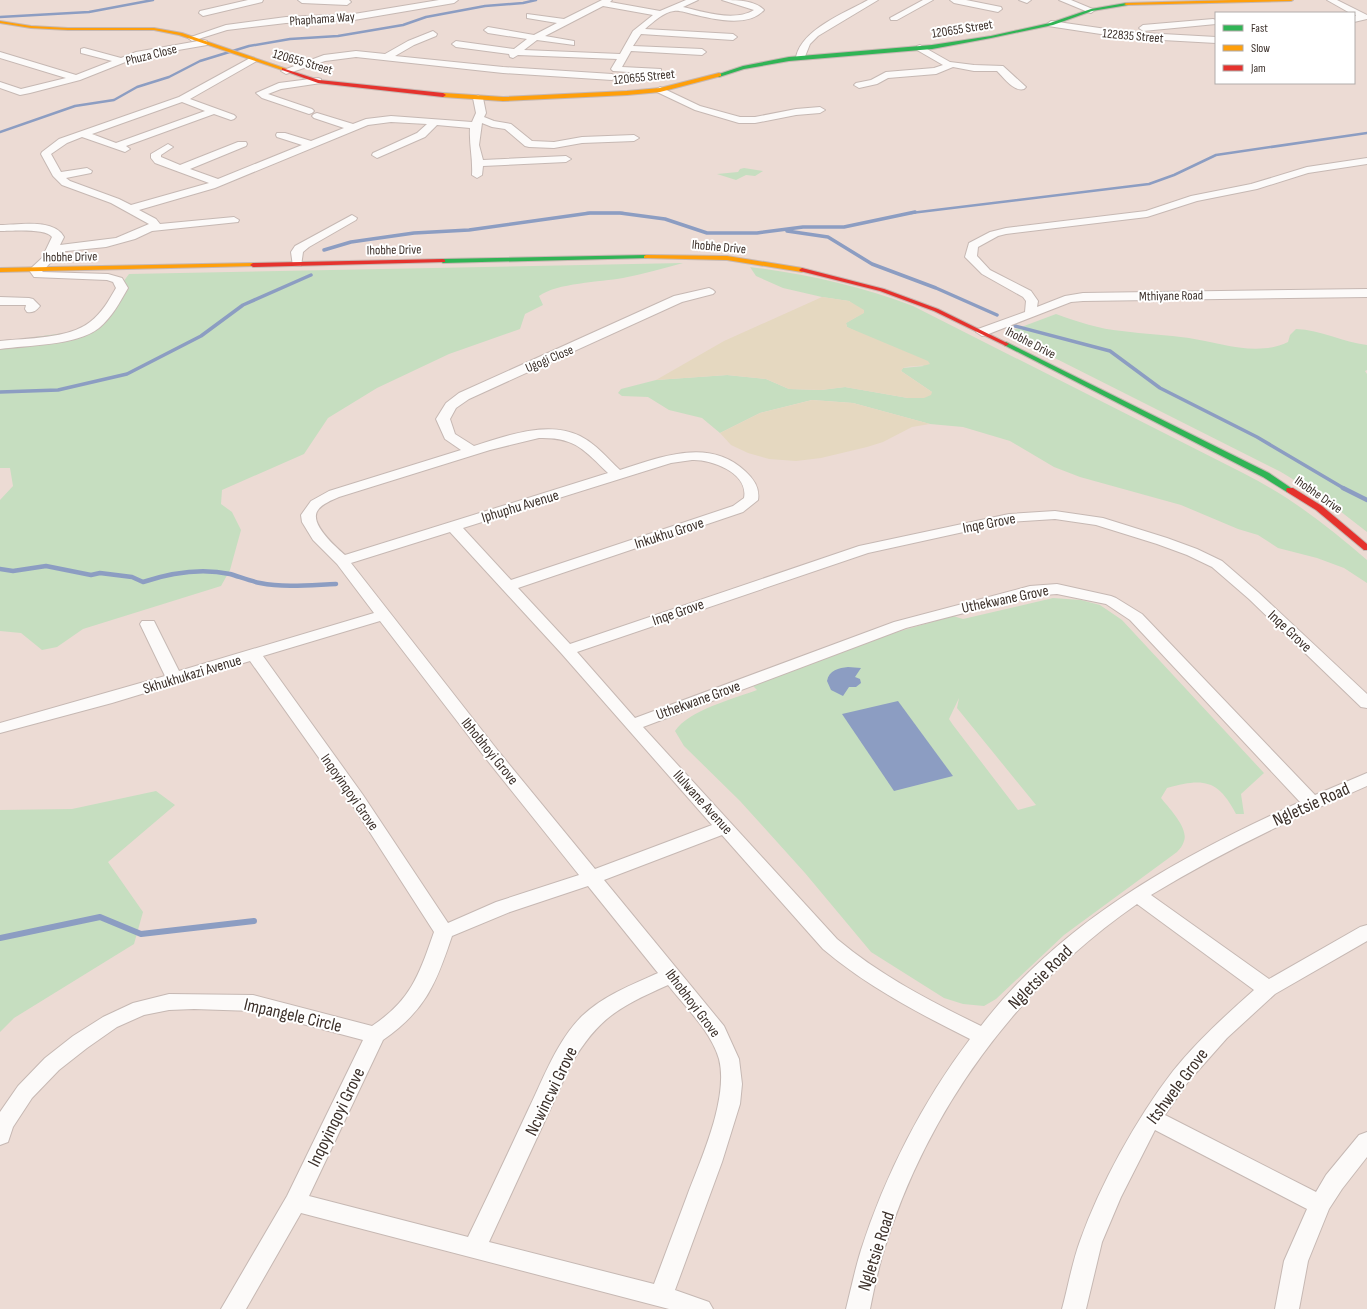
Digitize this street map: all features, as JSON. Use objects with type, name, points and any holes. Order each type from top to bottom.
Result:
[{"type":"street","points":[[203,13],[259,0]]},
{"type":"street","points":[[296,20],[299,9],[308,0],[347,2]]},
{"type":"street","name":"Phaphama Way","points":[[192,38],[226,28],[296,20],[349,18],[454,0]]},
{"type":"street","points":[[612,93],[610,82],[629,48],[631,41],[639,31],[650,20],[694,0]]},
{"type":"street","points":[[675,8],[728,18],[754,14],[760,10],[756,7],[726,0]]},
{"type":"street","points":[[801,57],[809,39],[815,34],[874,0]]},
{"type":"street","points":[[894,18],[930,0]]},
{"type":"street","points":[[954,0],[998,9]]},
{"type":"street","points":[[1063,0],[1091,10]]},
{"type":"street","name":"120655 Street","points":[[0,22],[68,29],[144,28],[180,34],[252,60],[318,81],[478,98],[503,99],[660,90],[758,65],[801,57],[920,48],[961,42],[1050,24],[1091,10],[1141,2],[1291,0]]},
{"type":"street","points":[[1332,0],[1355,12]]},
{"type":"street","points":[[502,70],[516,52],[535,38],[605,1],[662,14]]},
{"type":"street","points":[[1355,12],[1364,17],[1355,19]]},
{"type":"street","points":[[530,16],[566,22]]},
{"type":"street","points":[[1105,33],[1213,22]]},
{"type":"street","points":[[0,27],[10,24]]},
{"type":"street","name":"122835 Street","points":[[1050,24],[1105,33],[1215,40]]},
{"type":"street","points":[[488,30],[571,43]]},
{"type":"street","points":[[639,31],[733,37]]},
{"type":"street","points":[[388,56],[433,34]]},
{"type":"street","name":"Phuza Close","points":[[0,85],[20,92],[30,90],[77,78],[144,53],[204,43]]},
{"type":"street","points":[[456,44],[516,52],[624,57]]},
{"type":"street","points":[[629,48],[702,52]]},
{"type":"street","points":[[920,48],[941,61],[951,65],[974,68],[998,67],[1011,80],[1021,86]]},
{"type":"street","points":[[84,50],[122,61]]},
{"type":"street","points":[[0,54],[77,78]]},
{"type":"street","points":[[286,71],[315,60],[356,54],[388,56],[502,70],[614,73],[658,71]]},
{"type":"street","points":[[151,228],[155,225],[152,221],[89,190],[66,183],[58,176],[46,154],[63,141],[182,99],[252,60]]},
{"type":"street","points":[[859,85],[874,82],[886,75],[936,71],[951,65]]},
{"type":"street","points":[[318,81],[279,86],[261,93],[265,96],[313,114],[352,127]]},
{"type":"street","points":[[660,90],[698,108],[710,110],[732,119],[746,120],[796,112],[820,110]]},
{"type":"street","points":[[477,175],[478,163],[474,145],[477,121],[481,113],[478,98]]},
{"type":"street","points":[[182,99],[231,117]]},
{"type":"street","points":[[710,110],[702,117],[721,123]]},
{"type":"street","points":[[116,146],[214,111]]},
{"type":"street","points":[[129,209],[195,191],[218,183],[308,144],[352,127],[382,120],[435,122],[477,121],[508,126],[529,144],[554,145],[582,140],[634,138]]},
{"type":"street","points":[[377,155],[421,135],[435,122]]},
{"type":"street","points":[[82,134],[132,152]]},
{"type":"street","points":[[282,135],[308,144]]},
{"type":"street","points":[[180,169],[242,144]]},
{"type":"street","points":[[168,147],[159,151],[156,158],[165,165],[218,183]]},
{"type":"street","points":[[478,163],[566,159]]},
{"type":"street","points":[[1031,312],[1032,301],[1027,294],[986,272],[971,257],[973,245],[994,234],[1006,231],[1078,221],[1147,214],[1195,198],[1252,187],[1307,170],[1367,160]]},
{"type":"street","points":[[58,176],[87,171]]},
{"type":"street","points":[[297,264],[297,252],[301,246],[338,228],[352,218]]},
{"type":"street","points":[[54,249],[105,244],[133,236],[151,228],[234,220]]},
{"type":"street","points":[[0,228],[50,229],[56,233],[58,237],[54,249],[47,260],[35,270],[38,275],[108,277],[118,280],[122,288],[100,320],[87,330],[68,335],[0,345]]},
{"type":"street","name":"Ihobhe Drive","points":[[0,270],[685,256],[727,258],[805,270],[882,290],[936,310],[982,332],[1266,475],[1319,508],[1367,548]]},
{"type":"street","name":"Ugogi Close","points":[[473,451],[452,440],[446,430],[443,419],[451,406],[464,396],[678,299],[708,292]]},
{"type":"street","name":"Mthiyane Road","points":[[982,332],[1031,312],[1069,299],[1084,297],[1367,293]]},
{"type":"street","points":[[0,301],[29,302],[34,306],[31,309]]},
{"type":"street","name":"Ibhobhoyi Grove","points":[[618,475],[578,441],[568,436],[556,434],[521,438],[473,451],[334,494],[310,509],[309,522],[314,531],[342,560],[493,756],[593,877],[717,1032],[729,1059],[732,1084],[722,1130],[660,1296]]},
{"type":"street","name":"Iphuphu Avenue","points":[[342,560],[669,459],[699,455]]},
{"type":"street","name":"Inkukhu Grove","points":[[509,586],[738,509],[751,500],[753,490],[750,482],[721,460],[699,455]]},
{"type":"street","name":"Inqe Grove","points":[[567,650],[792,572],[864,549],[1009,518],[1055,514],[1098,521],[1162,541],[1192,552],[1217,564],[1254,596],[1367,703]]},
{"type":"street","name":"Ilulwane Avenue","points":[[453,526],[567,650],[632,725],[726,827],[830,944],[848,960],[881,984],[984,1037]]},
{"type":"street","name":"Uthekwane Grove","points":[[632,725],[907,623],[1030,591],[1056,589],[1111,601],[1136,617],[1312,803]]},
{"type":"street","name":"Skhukhukazi Avenue","points":[[0,728],[175,679],[383,614]]},
{"type":"street","points":[[148,624],[175,679]]},
{"type":"street","name":"Inqoyinqoyi Grove","points":[[254,655],[357,799],[444,932]]},
{"type":"street","name":"Ngletsie Road","points":[[858,1309],[873,1249],[918,1140],[942,1098],[984,1037],[1024,990],[1056,957],[1138,894],[1208,853],[1312,803],[1367,779]]},
{"type":"street","points":[[376,1035],[396,1022],[420,994],[429,976],[444,932],[503,907],[593,877],[726,827]]},
{"type":"street","points":[[1138,894],[1268,989]]},
{"type":"street","name":"Itshwele Grove","points":[[1074,1309],[1091,1242],[1110,1196],[1151,1118],[1181,1076],[1241,1011],[1268,989],[1367,932]]},
{"type":"street","name":"Ncwincwi Grove","points":[[475,1247],[562,1061],[578,1037],[599,1013],[637,990],[671,975]]},
{"type":"street","name":"Impangele Circle","points":[[0,1136],[3,1125],[25,1092],[52,1064],[80,1042],[110,1022],[140,1008],[169,1002],[194,1001],[253,1003],[376,1035]]},
{"type":"street","name":"Inqoyinqoyi Grove","points":[[233,1309],[295,1202],[376,1035]]},
{"type":"street","points":[[1151,1118],[1320,1205]]},
{"type":"street","points":[[1287,1309],[1296,1261],[1320,1205],[1334,1182],[1367,1141]]},
{"type":"street","points":[[295,1202],[475,1247],[660,1296],[701,1309]]},
{"type":"green space","points":[[744,168],[763,171],[755,176],[746,175],[736,180],[717,174],[738,172],[740,169]]},
{"type":"green space","points":[[683,263],[623,278],[556,288],[547,292],[539,296],[543,305],[525,314],[520,329],[449,354],[377,388],[328,418],[304,454],[222,490],[221,504],[232,512],[241,530],[230,570],[221,586],[83,629],[57,647],[42,650],[21,633],[0,631],[0,500],[13,486],[10,468],[0,468],[0,342],[78,331],[95,320],[129,274]]},
{"type":"green space","points":[[750,267],[792,273],[833,282],[873,292],[913,306],[1243,473],[1308,512],[1367,560],[1367,583],[1344,568],[1317,558],[1278,548],[1258,535],[1238,529],[1181,505],[1080,477],[1054,467],[1010,441],[963,427],[930,424],[853,403],[812,400],[760,413],[720,433],[702,418],[669,410],[648,397],[622,396],[618,393],[621,389],[656,380],[727,375],[766,379],[789,389],[821,390],[845,387],[908,398],[932,392],[901,371],[903,368],[924,366],[847,327],[846,323],[863,313],[849,301],[822,297],[783,288],[756,276]]},
{"type":"green space","points":[[1056,314],[1105,329],[1189,338],[1239,348],[1264,348],[1288,342],[1290,335],[1296,329],[1367,345],[1367,370],[1365,371],[1367,374],[1367,532],[1322,497],[1281,472],[1005,333]]},
{"type":"green space","points":[[1053,598],[1081,600],[1100,605],[1122,620],[1264,773],[1241,794],[1244,814],[1236,814],[1223,794],[1208,784],[1190,783],[1167,788],[1161,798],[1177,818],[1184,830],[1184,842],[1179,850],[1064,935],[996,999],[984,1006],[963,1004],[944,998],[871,952],[805,873],[740,801],[684,746],[675,731],[690,717],[701,711],[724,701],[757,690],[753,686],[883,636],[953,616],[963,619]],"holes":[[[959,698],[957,708],[1036,805],[1018,810],[949,719]]]},
{"type":"green space","points":[[156,791],[175,805],[108,862],[143,912],[134,944],[14,1018],[0,1032],[0,810],[72,809]]},
{"type":"sand","points":[[822,297],[849,301],[864,310],[864,313],[846,323],[847,327],[928,361],[930,364],[906,367],[901,371],[932,392],[931,395],[924,398],[908,398],[845,387],[821,390],[789,389],[766,379],[727,375],[656,380],[724,341]]},
{"type":"sand","points":[[812,400],[853,403],[930,424],[912,427],[883,442],[867,447],[821,458],[796,461],[769,459],[748,453],[731,445],[720,433],[760,413]]},
{"type":"water","points":[[848,667],[861,668],[855,677],[860,679],[861,683],[856,687],[849,687],[843,696],[831,690],[827,681],[832,672]]},
{"type":"water","points":[[898,701],[953,776],[894,791],[842,714]]},
{"type":"waterway","points":[[0,17],[89,12],[153,0]]},
{"type":"waterway","points":[[0,132],[75,106],[114,100],[137,87],[169,77],[200,61],[249,46],[290,39],[338,36],[403,25],[426,17],[485,6],[523,3],[536,0]]},
{"type":"waterway","points":[[911,213],[1149,184],[1174,175],[1216,155],[1367,133]]},
{"type":"waterway","points":[[620,213],[665,219],[707,233],[757,233],[803,227],[844,227],[915,212]]},
{"type":"waterway","points":[[324,250],[351,242],[414,233],[469,230],[590,213]]},
{"type":"waterway","points":[[590,213],[620,213]]},
{"type":"waterway","points":[[787,231],[828,237],[872,264],[936,288],[997,315]]},
{"type":"waterway","points":[[0,392],[58,390],[127,374],[201,336],[243,305],[311,275]]},
{"type":"waterway","points":[[1015,326],[1110,351],[1160,388],[1257,437],[1345,489]]},
{"type":"waterway","points":[[1345,489],[1367,500]]},
{"type":"waterway","points":[[0,569],[13,571],[46,566],[91,575],[100,573],[132,577],[143,582],[186,572],[208,571],[230,574],[269,585],[298,586],[336,584]]},
{"type":"waterway","points":[[0,938],[100,917],[141,934],[254,921]]},
{"type":"traffic: fast","points":[[719,75],[743,68],[789,59],[932,47],[991,37],[1051,24],[1091,10],[1126,4]]},
{"type":"traffic: fast","points":[[443,261],[646,257]]},
{"type":"traffic: fast","points":[[1006,344],[1266,475],[1290,490]]},
{"type":"traffic: slow","points":[[1126,4],[1291,0]]},
{"type":"traffic: slow","points":[[0,22],[31,27],[68,29],[154,29],[180,34],[284,69]]},
{"type":"traffic: slow","points":[[443,95],[503,99],[627,93],[660,90],[719,75]]},
{"type":"traffic: slow","points":[[646,257],[727,258],[802,270]]},
{"type":"traffic: slow","points":[[0,270],[253,265]]},
{"type":"traffic: jam","points":[[284,69],[318,81],[443,95]]},
{"type":"traffic: jam","points":[[253,265],[443,261]]},
{"type":"traffic: jam","points":[[802,270],[882,290],[936,310],[1006,344]]},
{"type":"traffic: jam","points":[[1290,490],[1319,508],[1367,548]]}]
